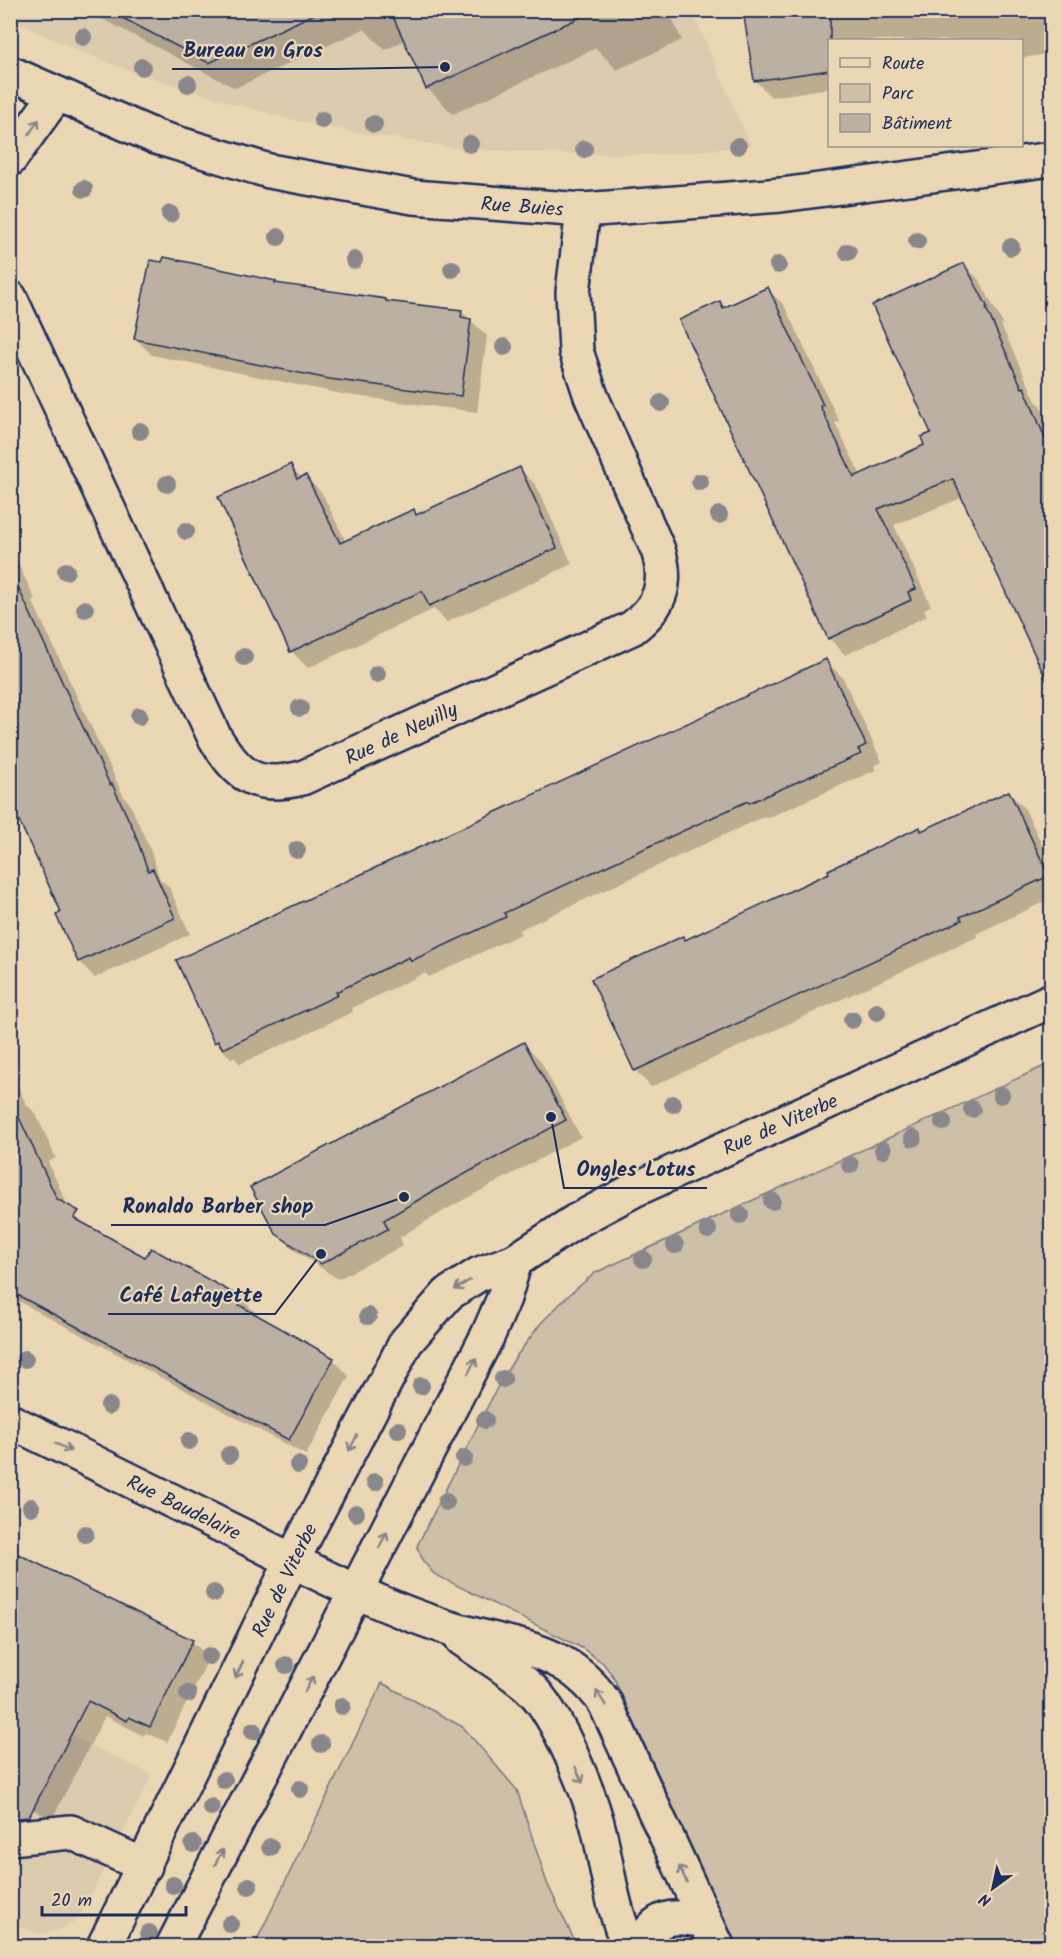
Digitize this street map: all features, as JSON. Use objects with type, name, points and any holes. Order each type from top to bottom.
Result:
[{"type":"street","name":"Rue Buies","points":[[10,73],[156,137],[269,171],[412,197],[583,210],[781,195],[1051,161]]},
{"type":"street","points":[[10,159],[57,94]]},
{"type":"street","name":"Rue de Neuilly","points":[[10,298],[214,736],[234,765],[248,776],[264,783],[280,784],[302,778],[632,628],[645,618],[654,605],[662,588],[664,568],[591,396],[576,351],[573,292],[583,210]]},
{"type":"street","name":"Rue de Viterbe","points":[[104,1947],[292,1561],[406,1342],[448,1294],[479,1274],[515,1261],[576,1221],[634,1190],[1052,1000]]},
{"type":"street","points":[[173,1947],[488,1335],[504,1298],[515,1261]]},
{"type":"street","name":"Rue Baudelaire","points":[[10,1421],[357,1592],[446,1627]]},
{"type":"street","points":[[446,1627],[548,1654],[593,1685],[605,1703],[710,1934]]},
{"type":"street","points":[[446,1627],[530,1688],[547,1707],[594,1809],[620,1927],[629,1947]]},
{"type":"street","points":[[10,1838],[71,1832],[145,1866]]},
{"type":"street","points":[[642,1947],[654,1925],[671,1918],[682,1916],[710,1934]]},
{"type":"shaded area","points":[[10,11],[692,11],[751,146],[659,155],[566,154],[464,149],[352,132],[293,120],[231,103],[122,68],[11,20]]},
{"type":"shaded area","points":[[10,1705],[152,1775],[86,1905],[75,1922],[56,1931],[38,1934],[11,1923]]},
{"type":"green space","points":[[1051,1063],[1051,1946],[737,1946],[613,1676],[603,1663],[582,1648],[434,1574],[423,1561],[417,1546],[499,1384],[515,1358],[541,1323],[595,1273]]},
{"type":"green space","points":[[382,1683],[463,1727],[517,1790],[547,1883],[577,1946],[254,1946]]},
{"type":"building","points":[[107,10],[323,10],[209,63]]},
{"type":"building","points":[[390,10],[596,10],[426,89]]},
{"type":"building","points":[[743,10],[830,10],[828,70],[754,81]]},
{"type":"building","points":[[164,257],[276,281],[275,283],[386,299],[386,301],[462,310],[461,317],[471,319],[461,396],[329,379],[134,339],[150,260],[162,262]]},
{"type":"building","points":[[964,263],[988,308],[986,308],[1022,388],[1024,387],[1052,455],[1052,692],[953,479],[878,509],[916,589],[908,592],[911,600],[828,639],[679,320],[720,301],[723,308],[768,287],[854,477],[924,445],[921,437],[931,433],[872,305]]},
{"type":"building","points":[[291,464],[297,479],[306,475],[340,543],[414,509],[416,515],[520,467],[557,548],[429,606],[422,591],[290,652],[218,497]]},
{"type":"building","points":[[10,570],[110,785],[112,784],[134,831],[148,871],[153,869],[175,918],[78,962],[56,915],[61,912],[10,801]]},
{"type":"building","points":[[826,659],[866,745],[858,749],[861,754],[749,803],[748,801],[504,913],[506,917],[411,961],[409,957],[336,992],[338,995],[223,1049],[218,1041],[214,1043],[176,960]]},
{"type":"building","points":[[1009,791],[1049,876],[960,917],[962,920],[634,1071],[591,979],[683,936],[685,940],[829,873],[828,870],[920,827],[921,831]]},
{"type":"building","points":[[524,1042],[566,1120],[384,1220],[388,1229],[321,1264],[276,1234],[250,1187]]},
{"type":"building","points":[[10,1098],[57,1199],[79,1211],[74,1218],[145,1257],[151,1248],[242,1298],[239,1305],[334,1358],[289,1440],[10,1291]]},
{"type":"building","points":[[10,1550],[193,1640],[150,1727],[129,1717],[127,1721],[88,1701],[29,1817],[10,1819]]},
{"type":"place","name":"Bureau en Gros","points":[[445,67]]},
{"type":"place","name":"Ongles Lotus","points":[[551,1117]]},
{"type":"place","name":"Ronaldo Barber shop","points":[[404,1197]]},
{"type":"place","name":"Café Lafayette","points":[[321,1254]]}]
